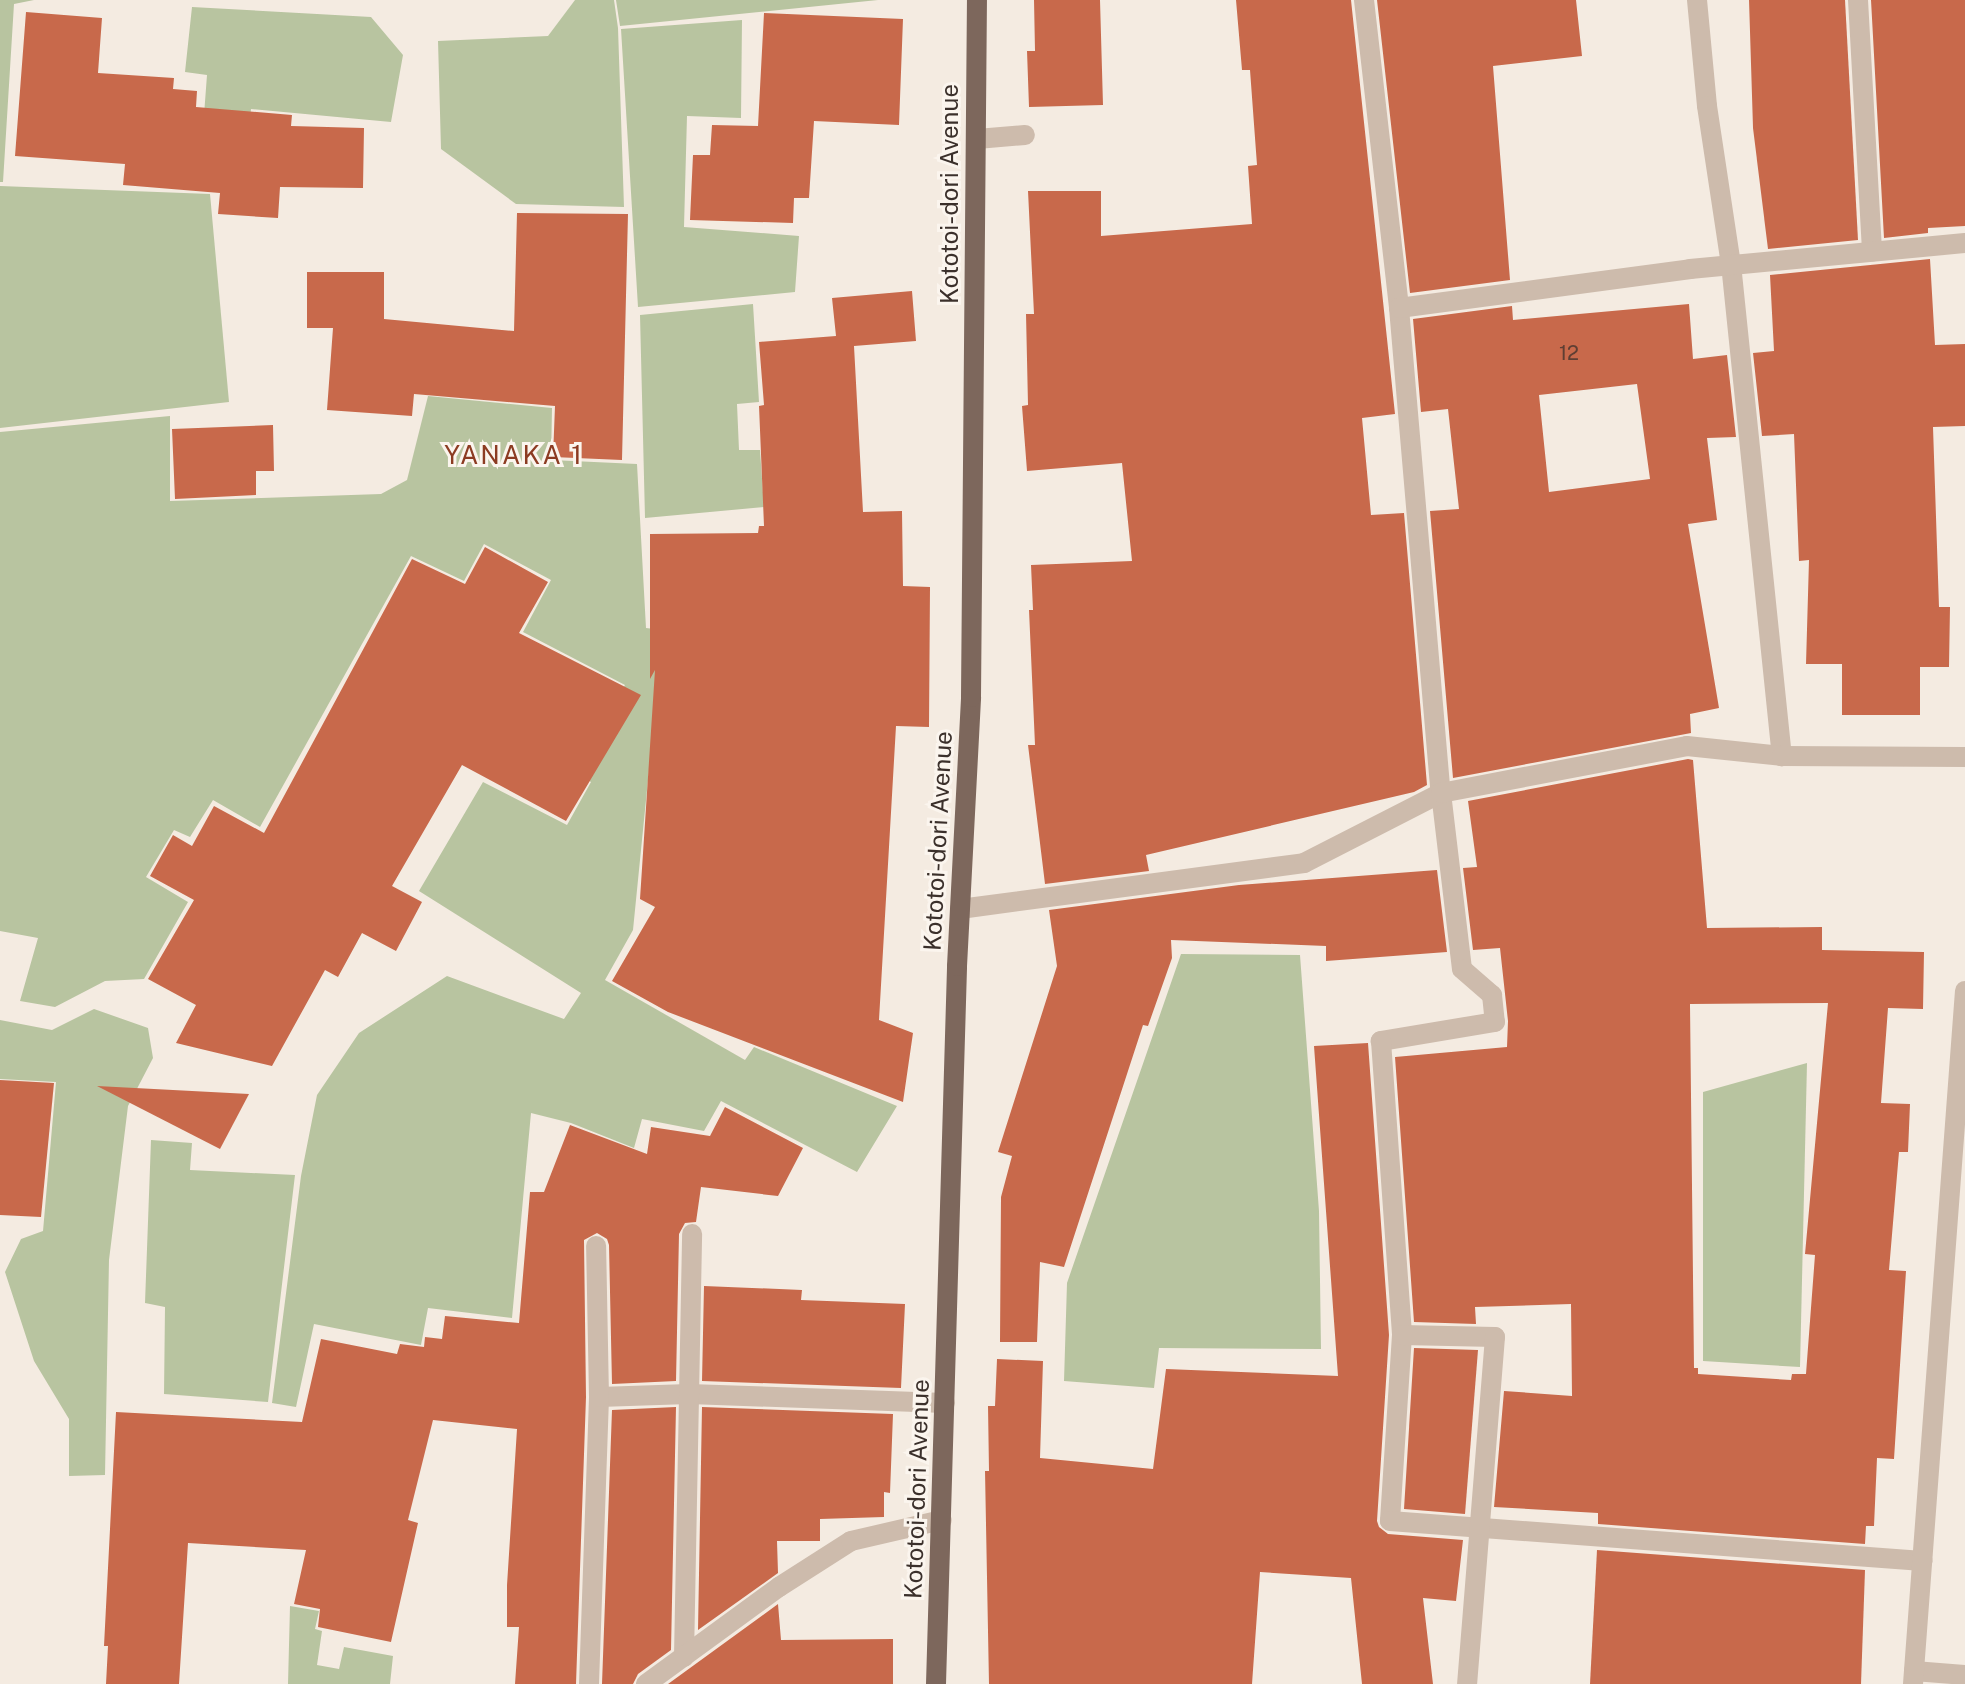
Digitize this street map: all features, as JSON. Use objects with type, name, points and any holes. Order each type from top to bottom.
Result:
[{"type":"main road","name":"Kototoi-dori Avenue","points":[[936,1684],[960,909],[971,697],[977,0]]},
{"type":"street","points":[[1364,0],[1399,308],[1441,793],[1462,969],[1492,995],[1495,1022],[1381,1041],[1402,1335],[1390,1521],[1922,1561]]},
{"type":"street","points":[[1697,0],[1707,106],[1731,264],[1782,756]]},
{"type":"street","points":[[1858,0],[1872,252]]},
{"type":"street","points":[[977,139],[1025,135]]},
{"type":"street","points":[[1399,308],[1731,264],[1965,243]]},
{"type":"street","points":[[960,909],[1304,863],[1441,793],[1687,746],[1782,756],[1965,757]]},
{"type":"street","points":[[1965,991],[1957,1228],[1922,1561],[1913,1678],[1965,1675]]},
{"type":"street","points":[[684,1657],[692,1234]]},
{"type":"street","points":[[589,1684],[599,1397],[596,1246]]},
{"type":"street","points":[[1402,1335],[1495,1337],[1477,1529],[1467,1684]]},
{"type":"street","points":[[599,1397],[689,1394],[945,1403]]},
{"type":"street","points":[[646,1684],[779,1587],[851,1541],[942,1520]]},
{"type":"green space","points":[[0,0],[34,0],[14,4],[3,182],[0,182]]},
{"type":"green space","points":[[575,0],[614,0],[618,28],[624,207],[516,204],[441,149],[438,41],[548,36]]},
{"type":"green space","points":[[616,0],[878,0],[620,26]]},
{"type":"green space","points":[[192,7],[371,17],[403,55],[391,122],[251,109],[244,188],[201,155],[207,75],[185,72]]},
{"type":"green space","points":[[742,20],[741,118],[687,116],[684,227],[799,236],[795,292],[638,307],[621,29]]},
{"type":"green space","points":[[0,186],[210,194],[229,402],[0,428]]},
{"type":"green space","points":[[753,304],[759,402],[737,404],[739,450],[760,450],[764,507],[645,518],[640,315]]},
{"type":"green space","points":[[428,396],[552,408],[551,460],[637,464],[646,628],[663,630],[633,930],[605,980],[745,1060],[754,1047],[897,1106],[857,1172],[721,1101],[704,1131],[642,1119],[634,1148],[571,1123],[531,1113],[512,1318],[428,1308],[421,1345],[314,1324],[296,1407],[272,1403],[301,1176],[317,1095],[359,1033],[447,976],[564,1019],[581,993],[419,891],[483,782],[567,825],[591,782],[574,771],[625,685],[523,632],[551,580],[484,544],[464,581],[411,556],[260,827],[213,800],[190,837],[174,830],[146,877],[188,902],[144,979],[105,981],[55,1007],[20,1001],[38,938],[0,931],[0,432],[170,416],[170,501],[381,494],[407,480]]},
{"type":"green space","points":[[1181,954],[1300,955],[1319,1211],[1321,1349],[1159,1348],[1154,1388],[1064,1381],[1067,1283]]},
{"type":"green space","points":[[94,1009],[148,1028],[153,1058],[128,1106],[109,1260],[105,1475],[69,1476],[69,1419],[34,1361],[5,1272],[21,1239],[43,1231],[56,1082],[0,1079],[0,1020],[52,1030]]},
{"type":"green space","points":[[1807,1063],[1800,1367],[1703,1361],[1703,1092]]},
{"type":"green space","points":[[151,1140],[192,1143],[190,1170],[295,1175],[268,1402],[164,1394],[165,1307],[145,1303]]},
{"type":"green space","points":[[290,1606],[319,1611],[315,1629],[322,1631],[317,1665],[339,1669],[344,1647],[393,1656],[390,1684],[288,1684]]},
{"type":"building","points":[[1034,0],[1100,0],[1103,105],[1029,107],[1027,51],[1035,51]]},
{"type":"building","points":[[1236,0],[1351,0],[1395,414],[1362,418],[1371,515],[1404,513],[1427,785],[1414,792],[1146,855],[1149,871],[1045,884],[1028,745],[1035,745],[1029,610],[1033,610],[1031,565],[1132,561],[1122,463],[1027,471],[1022,406],[1028,405],[1026,314],[1034,314],[1028,191],[1101,191],[1101,236],[1252,224],[1248,166],[1257,165],[1250,70],[1242,70]]},
{"type":"building","points":[[1377,0],[1576,0],[1582,56],[1493,66],[1510,280],[1410,293]]},
{"type":"building","points":[[1749,0],[1845,0],[1858,240],[1768,249],[1753,128]]},
{"type":"building","points":[[1871,0],[1965,0],[1965,226],[1928,228],[1928,233],[1884,238]]},
{"type":"building","points":[[26,12],[102,18],[98,73],[174,78],[173,89],[197,91],[196,107],[292,115],[291,126],[364,128],[363,188],[280,187],[278,218],[218,214],[220,193],[123,185],[125,164],[15,156]]},
{"type":"building","points":[[764,13],[903,19],[899,125],[814,121],[809,198],[794,198],[793,223],[690,220],[693,155],[710,155],[712,125],[758,126]]},
{"type":"building","points":[[517,213],[628,214],[622,460],[553,457],[555,406],[414,394],[412,416],[327,410],[333,328],[307,328],[307,272],[384,272],[384,319],[514,331]]},
{"type":"building","points":[[1930,259],[1935,345],[1965,344],[1965,426],[1933,427],[1939,607],[1950,607],[1949,667],[1920,667],[1920,715],[1842,715],[1842,664],[1806,664],[1809,560],[1799,561],[1794,434],[1762,436],[1753,353],[1774,351],[1770,275]]},
{"type":"building","points":[[912,291],[916,341],[854,346],[863,512],[902,511],[903,586],[930,587],[929,727],[896,726],[879,1020],[913,1033],[903,1102],[668,1012],[612,981],[655,907],[640,899],[655,670],[650,679],[650,534],[758,533],[759,526],[764,526],[759,406],[764,405],[759,342],[836,336],[832,298]]},
{"type":"building","points":[[1689,304],[1693,359],[1727,355],[1736,437],[1707,438],[1717,520],[1688,524],[1719,708],[1690,714],[1691,733],[1453,778],[1430,511],[1459,509],[1448,409],[1421,412],[1413,319],[1512,306],[1513,320]],"holes":[[[1637,384],[1650,479],[1549,492],[1539,395]]]},
{"type":"building","points":[[273,425],[274,471],[256,471],[256,495],[175,499],[172,429]]},
{"type":"building","points":[[485,547],[548,582],[519,633],[641,695],[566,821],[462,765],[392,886],[422,902],[396,951],[362,933],[338,977],[325,970],[272,1066],[176,1043],[196,1005],[148,979],[194,900],[150,876],[173,835],[192,846],[214,806],[264,833],[412,559],[465,584]]},
{"type":"building","points":[[1693,760],[1707,928],[1822,927],[1822,950],[1924,952],[1923,1009],[1888,1008],[1881,1103],[1910,1104],[1908,1152],[1899,1152],[1889,1270],[1906,1271],[1894,1459],[1877,1458],[1874,1526],[1866,1526],[1865,1544],[1598,1524],[1598,1513],[1494,1507],[1504,1391],[1572,1396],[1571,1304],[1475,1307],[1476,1324],[1414,1322],[1395,1057],[1507,1047],[1508,1021],[1500,948],[1473,950],[1463,868],[1477,867],[1468,801]],"holes":[[[1828,1003],[1805,1254],[1815,1255],[1806,1374],[1792,1374],[1791,1380],[1698,1374],[1698,1368],[1694,1368],[1690,1004]]]},
{"type":"building","points":[[1437,870],[1447,952],[1326,961],[1326,946],[1171,940],[1172,958],[1148,1026],[1143,1025],[1064,1267],[1040,1262],[1037,1342],[1000,1342],[1001,1197],[1012,1156],[998,1152],[1057,966],[1049,910],[1239,885]]},
{"type":"building","points":[[1368,1043],[1389,1335],[1377,1521],[1388,1534],[1463,1540],[1456,1601],[1423,1598],[1433,1684],[1362,1684],[1351,1578],[1260,1572],[1252,1684],[989,1684],[985,1471],[989,1471],[988,1406],[995,1406],[997,1359],[1043,1361],[1040,1458],[1153,1469],[1166,1369],[1338,1376],[1314,1046]]},
{"type":"building","points":[[0,1080],[54,1083],[41,1217],[0,1215]]},
{"type":"building","points":[[97,1086],[249,1094],[220,1149]]},
{"type":"building","points":[[725,1107],[803,1148],[778,1196],[701,1187],[696,1222],[685,1223],[679,1234],[676,1381],[612,1384],[609,1245],[607,1239],[597,1233],[584,1240],[586,1397],[576,1684],[515,1684],[519,1627],[507,1627],[507,1585],[517,1429],[433,1420],[408,1520],[418,1523],[391,1642],[318,1627],[320,1609],[294,1604],[306,1550],[188,1543],[179,1684],[106,1684],[108,1646],[104,1646],[116,1412],[302,1422],[321,1339],[397,1354],[400,1344],[424,1347],[425,1337],[442,1339],[445,1316],[519,1323],[530,1192],[544,1192],[570,1125],[647,1154],[651,1127],[710,1136]]},
{"type":"building","points":[[704,1286],[802,1290],[801,1300],[905,1304],[901,1388],[702,1381]]},
{"type":"building","points":[[1414,1348],[1478,1350],[1465,1514],[1404,1509]]},
{"type":"building","points":[[676,1407],[671,1650],[638,1674],[633,1684],[602,1684],[612,1410]]},
{"type":"building","points":[[702,1407],[893,1414],[890,1493],[884,1492],[884,1517],[820,1519],[820,1541],[777,1541],[778,1573],[698,1630]]},
{"type":"building","points":[[1597,1550],[1865,1570],[1861,1684],[1590,1684]]},
{"type":"building","points":[[778,1604],[781,1640],[893,1639],[893,1684],[668,1684]]},
{"type":"district","name":"YANAKA 1","points":[[514,455]]}]
